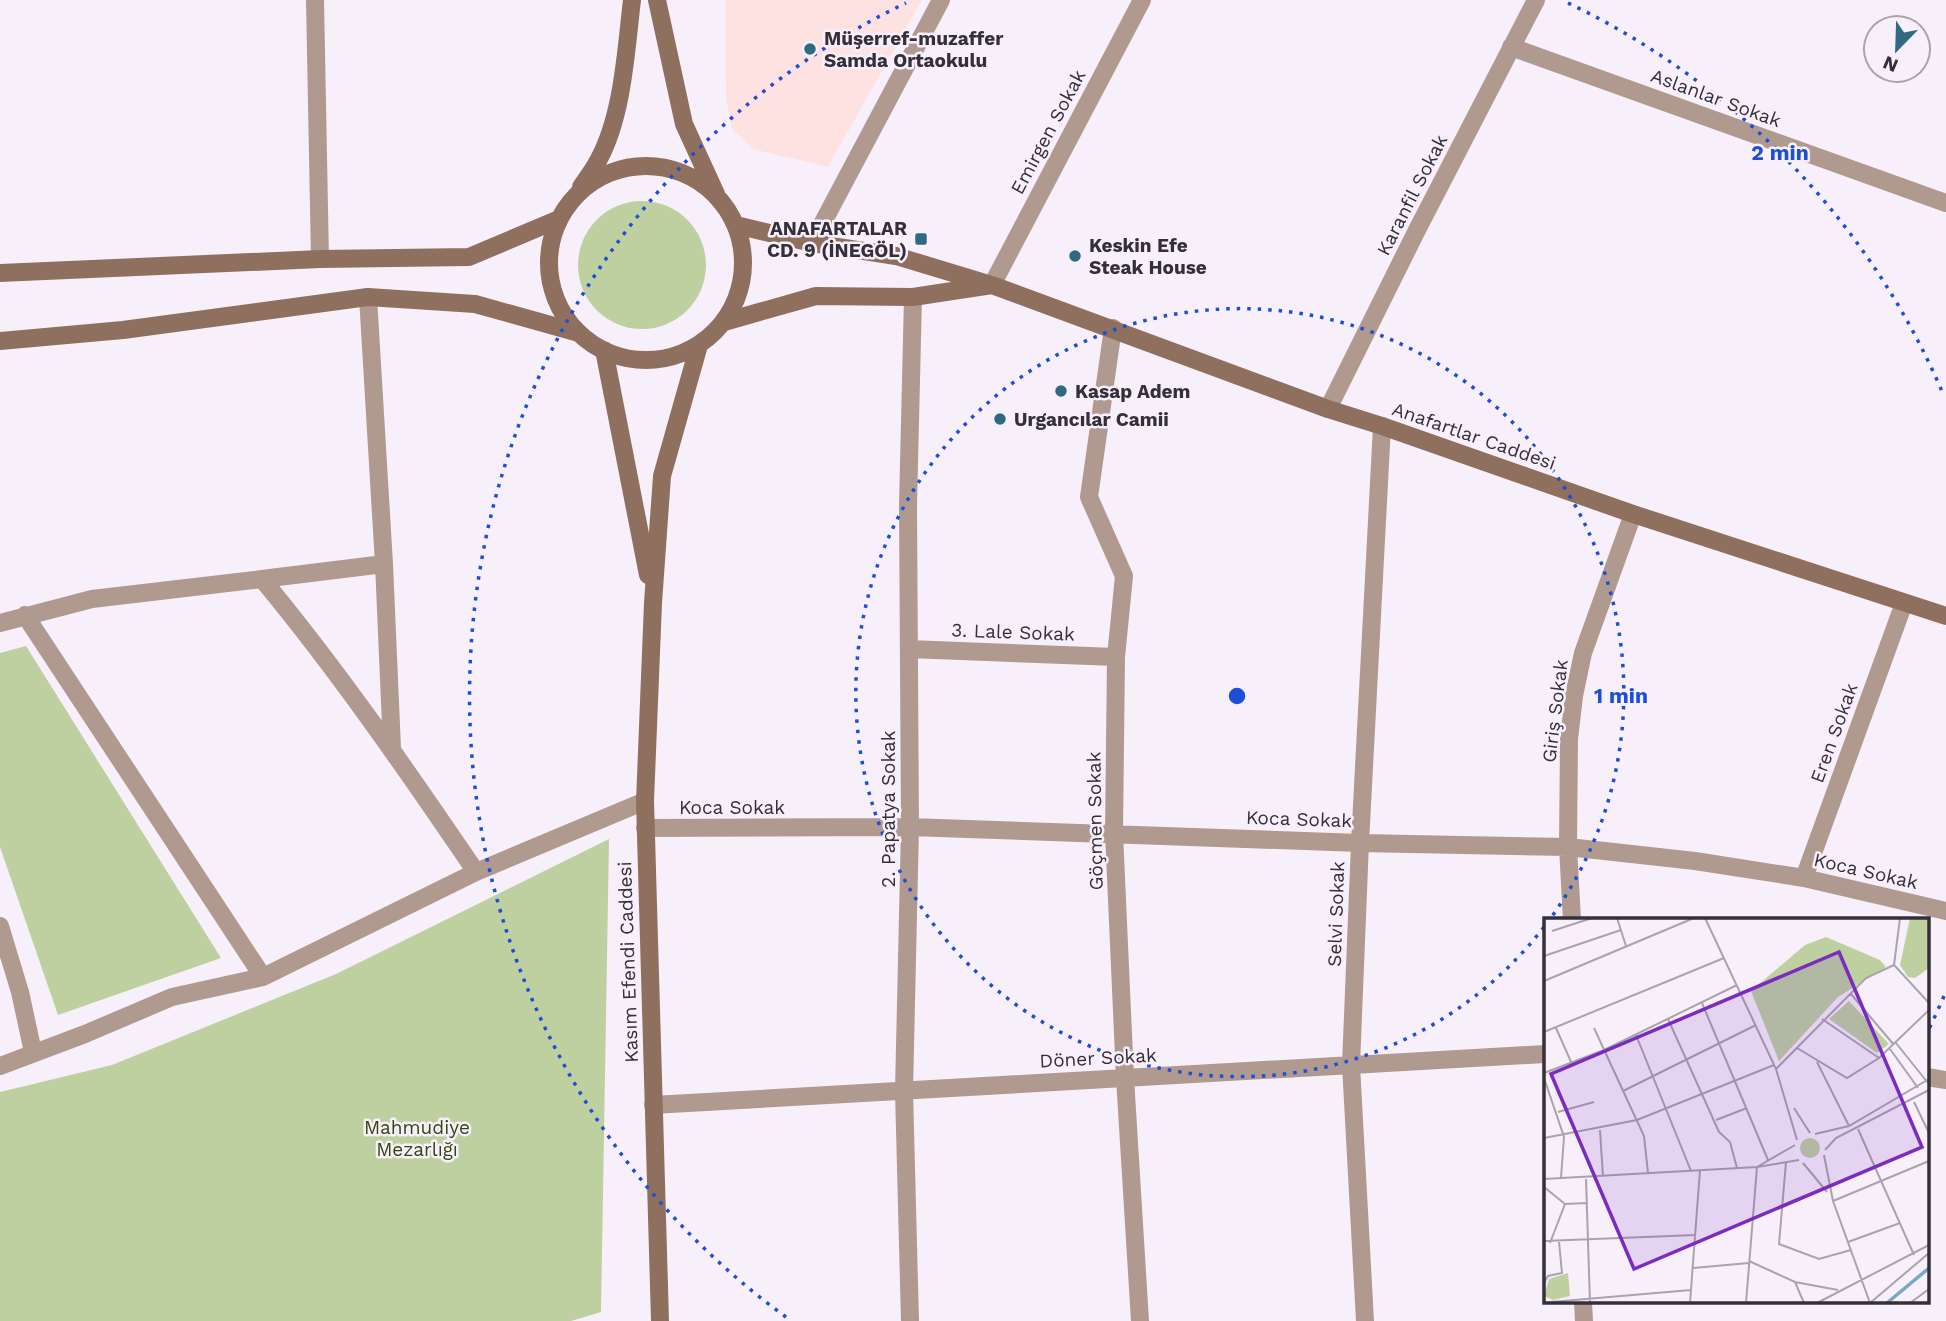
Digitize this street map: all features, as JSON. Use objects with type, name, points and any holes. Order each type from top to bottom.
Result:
[{"type":"main road","points":[[632,0],[623,77],[612,123],[600,158],[559,219],[550,248],[550,279],[560,308],[579,333],[604,350],[634,359],[667,358],[699,345],[723,322],[739,292],[743,258],[736,225],[718,197],[684,124],[657,0]]},
{"type":"main road","points":[[577,194],[602,176],[631,166],[662,166],[691,176],[718,197]]},
{"type":"main road","points":[[0,273],[320,259],[469,257],[559,219]]},
{"type":"main road","name":"Anafartlar Caddesi","points":[[736,225],[811,243],[896,256],[992,285],[1328,409],[1633,514],[1946,616]]},
{"type":"main road","points":[[723,322],[816,296],[913,297],[992,285]]},
{"type":"main road","points":[[0,341],[123,330],[368,297],[475,304],[579,333]]},
{"type":"main road","name":"Kasım Efendi Caddesi","points":[[660,1321],[645,801],[653,603],[662,476],[699,345]]},
{"type":"main road","name":"Kasım Efendi Caddesi","points":[[604,350],[653,603]]},
{"type":"street","points":[[315,0],[320,259]]},
{"type":"street","points":[[811,243],[941,0]]},
{"type":"street","name":"Emirgen Sokak","points":[[992,285],[1142,0]]},
{"type":"street","name":"Karanfil Sokak","points":[[1328,409],[1536,0]]},
{"type":"street","name":"Aslanlar Sokak","points":[[1511,47],[1946,203]]},
{"type":"street","points":[[368,297],[392,748]]},
{"type":"street","name":"2. Papatya Sokak","points":[[910,1321],[904,1091],[910,827],[908,505],[913,297]]},
{"type":"street","name":"Göçmen Sokak","points":[[1113,328],[1089,497],[1124,576],[1116,657],[1114,833],[1140,1321]]},
{"type":"street","name":"Selvi Sokak","points":[[1365,1321],[1351,1065],[1382,426]]},
{"type":"street","name":"Giriş Sokak","points":[[1572,918],[1568,847],[1569,739],[1583,653],[1633,514]]},
{"type":"street","points":[[0,623],[92,599],[384,564]]},
{"type":"street","points":[[262,579],[299,623],[392,748],[476,872]]},
{"type":"street","name":"Eren Sokak","points":[[1804,878],[1904,603]]},
{"type":"street","points":[[25,615],[263,977]]},
{"type":"street","name":"3. Lale Sokak","points":[[909,649],[1116,657]]},
{"type":"street","points":[[0,1066],[86,1034],[172,997],[263,977],[476,872],[645,801]]},
{"type":"street","name":"Koca Sokak","points":[[645,828],[910,827],[1360,843],[1568,847],[1695,861],[1804,878],[1946,911]]},
{"type":"street","points":[[0,926],[20,992],[33,1052]]},
{"type":"street","name":"Döner Sokak","points":[[653,1105],[1544,1054]]},
{"type":"street","points":[[1928,1077],[1946,1080]]},
{"type":"shaded area","name":"Müşerref-muzaffer Samda Ortaokulu","points":[[725,0],[922,0],[828,167],[753,149],[732,129],[726,99]]},
{"type":"green space","points":[[642,201],[666,206],[687,220],[701,241],[706,265],[701,289],[687,310],[666,324],[642,329],[618,324],[597,310],[583,289],[578,265],[583,241],[597,220],[618,206]]},
{"type":"green space","points":[[26,646],[221,958],[58,1015],[0,847],[0,653]]},
{"type":"green space","name":"Mahmudiye Mezarlığı","points":[[609,839],[601,1312],[571,1321],[0,1321],[0,1092],[112,1065],[336,974]]},
{"type":"place","name":"Müşerref-muzaffer Samda Ortaokulu","points":[[810,49]]},
{"type":"place","name":"ANAFARTALAR CD. 9 (İNEGÖL)","points":[[921,239]]},
{"type":"place","name":"Keskin Efe Steak House","points":[[1075,256]]},
{"type":"place","name":"Kasap Adem","points":[[1061,391]]},
{"type":"place","name":"Urgancılar Camii","points":[[1000,419]]}]
